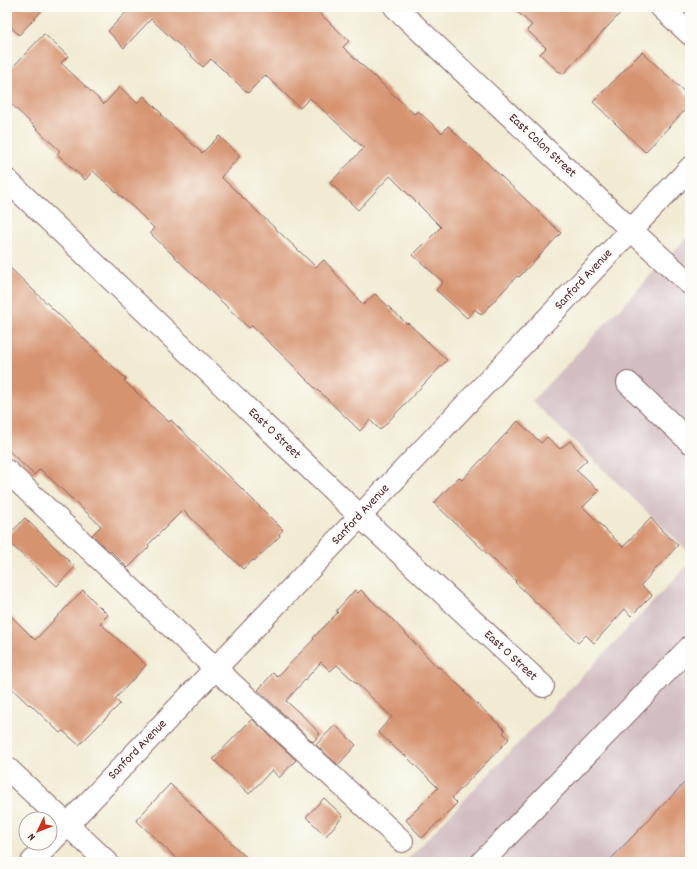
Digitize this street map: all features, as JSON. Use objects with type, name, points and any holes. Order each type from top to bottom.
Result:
[{"type":"street","name":"East Colon Street","points":[[395,7],[690,284]]},
{"type":"street","points":[[661,7],[690,34]]},
{"type":"street","name":"Sanford Avenue","points":[[32,862],[690,168]]},
{"type":"street","name":"East O Street","points":[[7,180],[360,516],[543,686]]},
{"type":"street","points":[[628,383],[690,442]]},
{"type":"street","points":[[7,471],[216,669],[402,841]]},
{"type":"street","points":[[482,862],[690,647]]},
{"type":"street","points":[[7,768],[107,862]]},
{"type":"shaded area","points":[[690,234],[690,553],[532,401]]},
{"type":"shaded area","points":[[690,563],[690,862],[405,862]]},
{"type":"building","points":[[7,7],[45,7],[19,35],[7,23]]},
{"type":"building","points":[[131,7],[313,7],[349,41],[343,47],[414,114],[418,111],[442,133],[448,126],[561,233],[519,277],[517,276],[481,315],[475,309],[467,318],[436,290],[443,282],[413,255],[441,227],[390,176],[358,210],[330,183],[364,148],[310,98],[300,108],[265,75],[248,93],[211,59],[203,67],[151,19],[124,48],[108,31]]},
{"type":"building","points":[[512,7],[626,7],[563,74],[540,54],[546,48],[527,30],[532,25]]},
{"type":"building","points":[[44,34],[68,56],[61,63],[104,104],[120,87],[137,103],[144,96],[162,114],[161,115],[202,153],[219,136],[240,156],[221,177],[316,267],[324,260],[363,305],[375,294],[447,360],[380,430],[370,420],[360,431],[252,326],[249,328],[150,233],[154,228],[134,208],[93,171],[85,180],[57,154],[60,151],[7,100],[7,73]]},
{"type":"building","points":[[642,52],[690,97],[690,105],[645,152],[593,102]]},
{"type":"building","points":[[7,265],[126,379],[124,381],[169,422],[171,420],[283,530],[279,534],[280,536],[254,561],[253,560],[243,569],[183,510],[148,545],[149,547],[128,568],[92,535],[101,526],[40,469],[34,475],[7,449]]},
{"type":"building","points":[[518,421],[541,443],[547,437],[560,449],[570,441],[587,460],[576,470],[599,491],[583,507],[623,547],[651,518],[661,530],[678,545],[641,585],[652,595],[631,616],[625,609],[594,643],[586,635],[578,643],[515,582],[516,581],[434,503],[459,477],[462,480]]},
{"type":"building","points":[[25,518],[75,567],[57,586],[7,541],[7,537]]},
{"type":"building","points":[[83,590],[108,615],[100,623],[146,665],[115,699],[120,704],[79,745],[63,731],[60,733],[7,684],[7,612],[35,640]]},
{"type":"building","points":[[355,590],[358,593],[361,590],[393,620],[438,668],[439,667],[465,691],[464,692],[505,730],[503,733],[509,739],[452,798],[457,803],[422,838],[406,820],[438,788],[405,755],[404,756],[378,732],[392,717],[337,665],[330,671],[321,662],[286,701],[320,734],[313,742],[258,690],[273,673],[277,677],[314,639],[313,638],[338,612],[336,611]]},
{"type":"building","points":[[252,719],[296,760],[279,778],[272,770],[249,794],[213,759]]},
{"type":"building","points":[[335,725],[356,745],[338,765],[316,745]]},
{"type":"building","points":[[690,777],[690,862],[608,862]]},
{"type":"building","points":[[170,784],[251,862],[180,862],[136,820]]},
{"type":"building","points":[[324,798],[343,816],[326,836],[306,817]]}]
